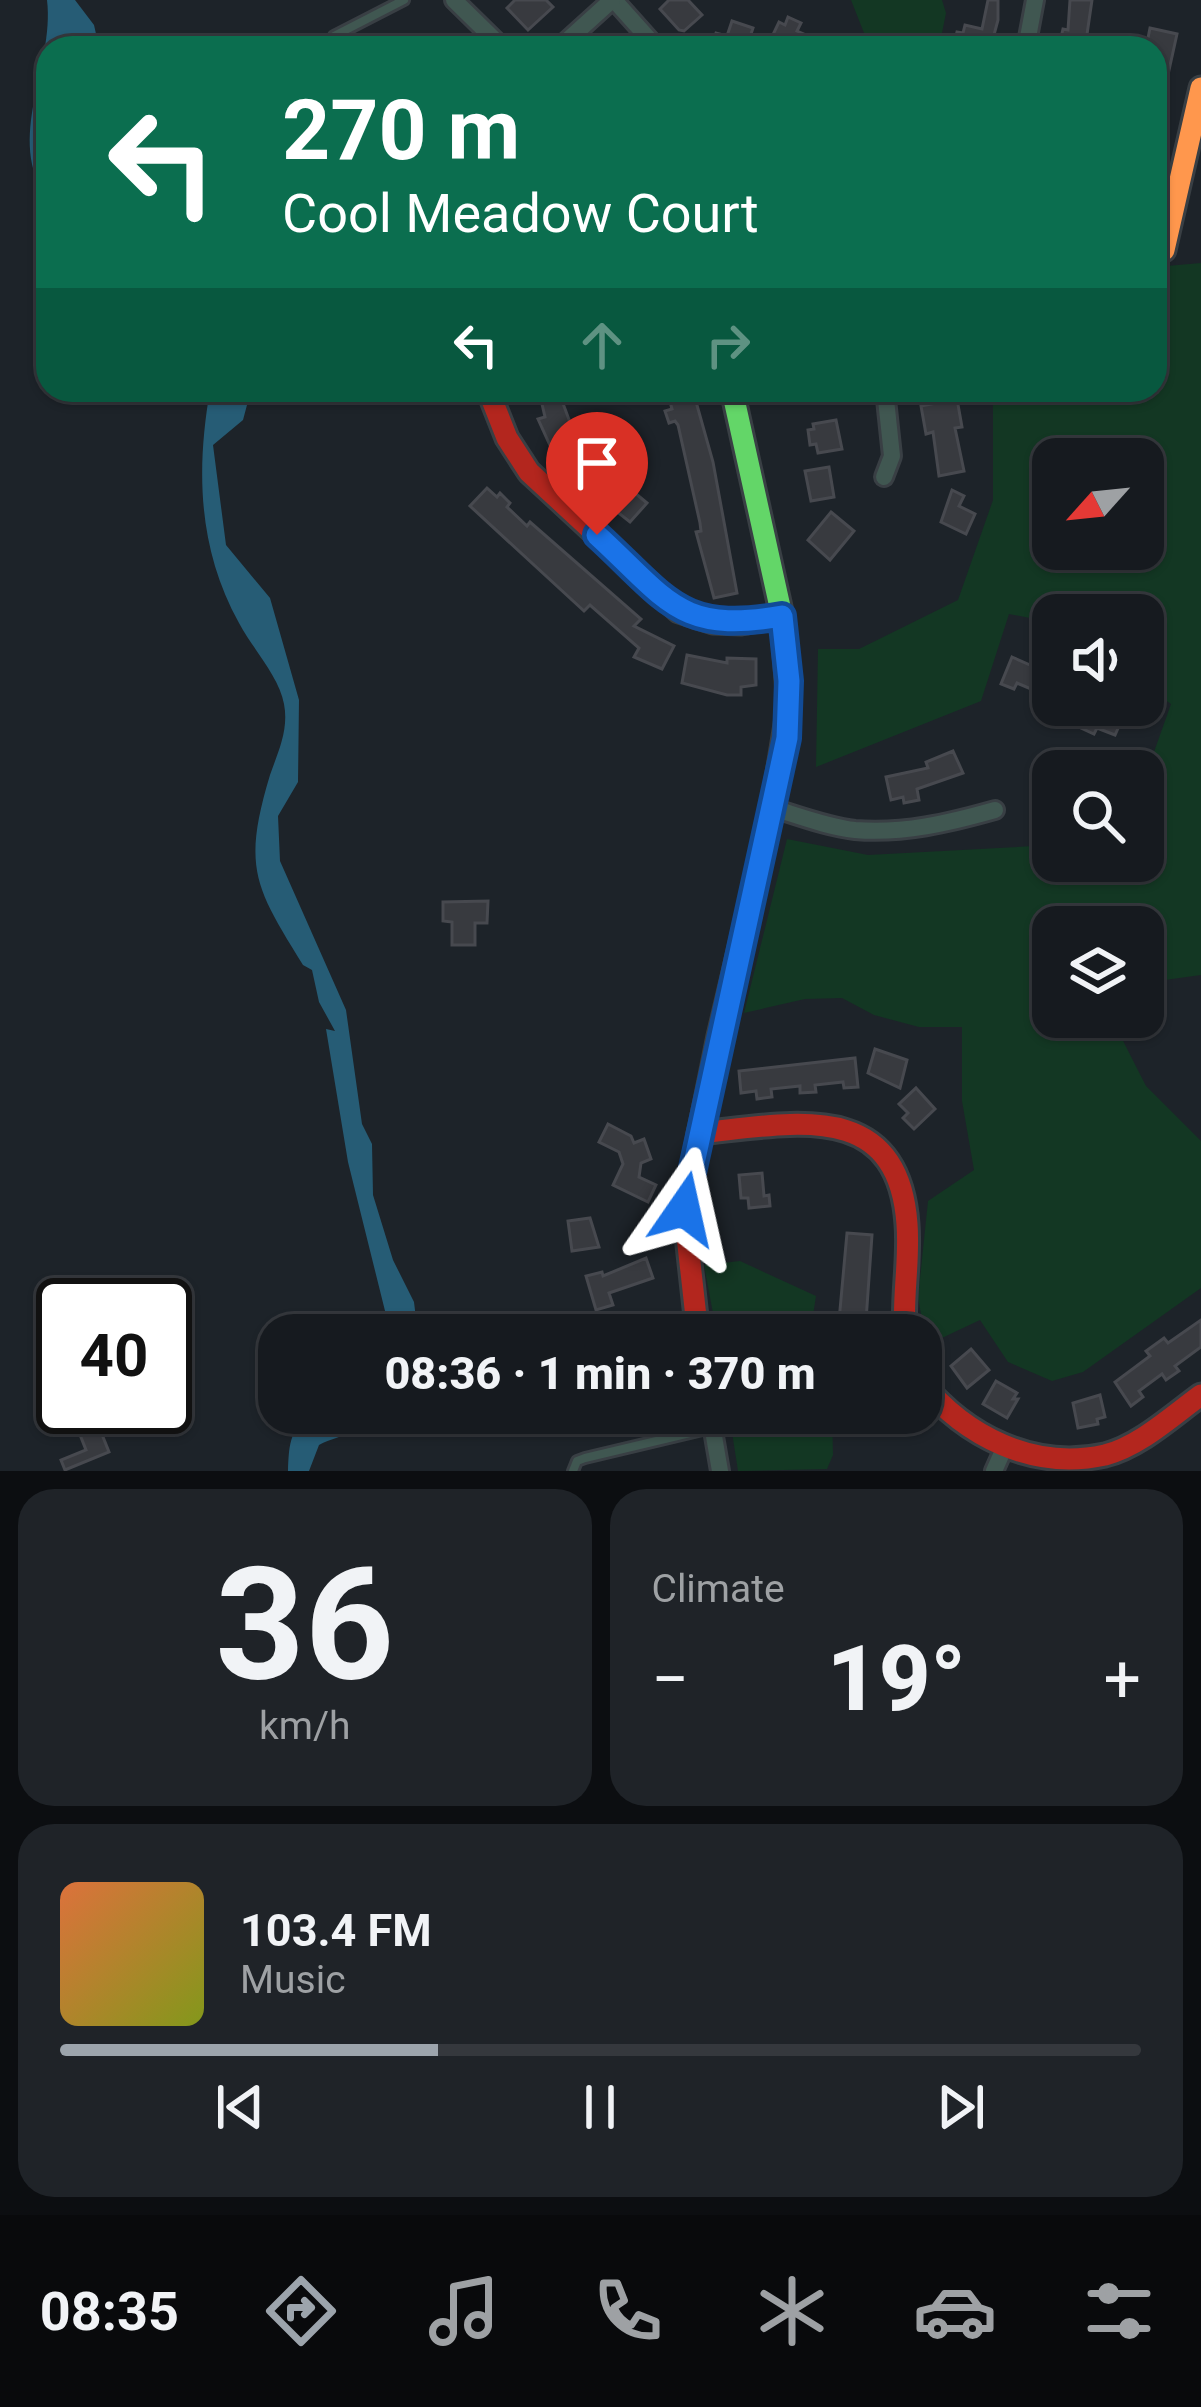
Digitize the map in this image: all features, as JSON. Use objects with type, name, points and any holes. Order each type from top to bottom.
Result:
[{"type":"street","points":[[454,0],[490,36]]},
{"type":"street","points":[[572,36],[613,0],[646,36]]},
{"type":"street","points":[[1028,36],[1035,0]]},
{"type":"street","points":[[1167,237],[1201,88]]},
{"type":"street","points":[[493,402],[507,438],[529,472],[680,610],[713,622],[782,616]]},
{"type":"street","points":[[696,1314],[684,1209],[773,808],[789,706],[782,616],[735,402]]},
{"type":"street","points":[[884,476],[892,456],[886,402]]},
{"type":"street","points":[[773,808],[850,830],[893,831],[947,824],[995,810]]},
{"type":"street","points":[[699,1133],[827,1123],[852,1129],[888,1157],[899,1175],[907,1213],[902,1314]]},
{"type":"street","points":[[942,1406],[998,1462],[1058,1463],[1106,1456],[1201,1395]]},
{"type":"street","points":[[714,1434],[720,1471]]},
{"type":"lane","points":[[334,36],[404,0]]},
{"type":"lane","points":[[573,1471],[577,1461],[665,1434]]},
{"type":"green space","points":[[851,0],[942,0],[946,13],[941,36],[865,36]]},
{"type":"green space","points":[[1201,263],[1201,975],[1164,980],[1164,906],[1032,906],[1032,1038],[1122,1038],[1146,1086],[1201,1141],[1201,1288],[1083,1372],[1052,1381],[1008,1362],[980,1320],[942,1338],[942,1314],[921,1314],[918,1298],[928,1201],[974,1170],[962,1101],[962,1027],[919,1027],[874,1015],[842,998],[805,999],[744,1013],[787,839],[868,855],[1032,846],[1032,882],[1164,882],[1164,750],[1155,750],[1171,704],[1164,699],[1164,594],[1032,594],[1032,618],[1009,614],[981,701],[816,767],[818,649],[859,649],[958,600],[993,500],[993,402],[1167,402],[1167,266]]},
{"type":"green space","points":[[740,1261],[816,1296],[813,1314],[713,1314],[704,1265]]},
{"type":"green space","points":[[732,1434],[832,1434],[833,1455],[827,1469],[738,1471]]},
{"type":"water","points":[[47,0],[75,0],[96,36],[46,36]]},
{"type":"water","points":[[36,92],[36,176],[30,152]]},
{"type":"water","points":[[209,402],[248,402],[243,420],[213,445],[226,545],[270,598],[299,700],[298,782],[278,816],[280,861],[346,1010],[362,1124],[372,1144],[373,1195],[415,1314],[386,1314],[348,1162],[326,1029],[335,1031],[319,1002],[312,970],[303,965],[287,938],[258,876],[255,855],[261,807],[282,741],[285,714],[277,683],[244,633],[215,567],[202,480]]},
{"type":"water","points":[[294,1434],[349,1434],[319,1445],[309,1471],[288,1471]]},
{"type":"building","points":[[515,0],[546,0],[553,7],[528,30],[507,8]]},
{"type":"building","points":[[669,0],[688,0],[702,15],[679,30],[660,9]]},
{"type":"building","points":[[988,0],[998,0],[994,36],[956,36],[965,25],[982,29]]},
{"type":"building","points":[[1070,0],[1092,0],[1087,36],[1061,36],[1063,29],[1068,30]]},
{"type":"building","points":[[788,17],[801,23],[797,31],[806,36],[772,36],[779,22],[785,25]]},
{"type":"building","points":[[732,21],[753,28],[750,36],[727,36]]},
{"type":"building","points":[[1150,28],[1177,34],[1167,79],[1167,36],[1148,36]]},
{"type":"building","points":[[542,402],[562,402],[571,425],[580,427],[582,444],[554,454],[538,419],[545,417]]},
{"type":"building","points":[[670,402],[696,402],[713,462],[737,593],[714,598],[696,532],[701,531],[700,523],[678,425],[669,423],[665,411],[672,409]]},
{"type":"building","points":[[958,402],[962,427],[955,428],[964,471],[939,476],[933,432],[926,434],[921,406]]},
{"type":"building","points":[[836,420],[842,449],[818,453],[816,444],[810,445],[808,430],[814,429],[813,424]]},
{"type":"building","points":[[588,454],[647,503],[630,522],[582,484],[585,481],[574,470]]},
{"type":"building","points":[[829,467],[834,497],[811,501],[805,471]]},
{"type":"building","points":[[487,488],[497,497],[500,493],[527,526],[530,522],[641,619],[634,626],[674,646],[662,669],[634,657],[639,648],[590,605],[584,611],[470,506]]},
{"type":"building","points":[[952,490],[964,496],[959,506],[975,514],[966,534],[941,522]]},
{"type":"building","points":[[831,512],[854,531],[830,560],[808,540]]},
{"type":"building","points":[[687,655],[727,663],[727,658],[756,659],[756,685],[741,687],[741,695],[727,695],[682,683]]},
{"type":"building","points":[[1012,657],[1032,666],[1032,689],[1017,683],[1014,689],[1001,684]]},
{"type":"building","points":[[1082,726],[1119,726],[1115,735]]},
{"type":"building","points":[[953,751],[963,773],[917,789],[919,800],[891,800],[886,777],[928,768],[926,762]]},
{"type":"building","points":[[488,901],[487,923],[475,923],[475,945],[452,945],[452,922],[443,921],[443,902]]},
{"type":"building","points":[[875,1049],[907,1060],[900,1088],[868,1073]]},
{"type":"building","points":[[855,1058],[858,1087],[844,1088],[843,1082],[815,1085],[816,1092],[800,1093],[800,1086],[771,1089],[772,1097],[757,1099],[756,1091],[741,1093],[739,1071]]},
{"type":"building","points":[[916,1088],[935,1109],[914,1129],[903,1118],[908,1113],[899,1104]]},
{"type":"building","points":[[608,1124],[631,1136],[634,1143],[644,1139],[651,1159],[641,1163],[639,1177],[656,1185],[648,1202],[613,1185],[623,1164],[619,1152],[599,1142]]},
{"type":"building","points":[[762,1173],[770,1206],[749,1208],[748,1198],[741,1198],[739,1175]]},
{"type":"building","points":[[590,1218],[599,1247],[572,1251],[568,1221]]},
{"type":"building","points":[[847,1233],[872,1235],[866,1314],[840,1314]]},
{"type":"building","points":[[646,1258],[653,1278],[609,1293],[613,1305],[596,1310],[586,1276],[602,1272],[603,1276]]},
{"type":"building","points":[[1201,1320],[1201,1347],[1175,1366],[1179,1371],[1166,1380],[1162,1374],[1139,1391],[1143,1397],[1131,1406],[1115,1382],[1150,1356],[1146,1351],[1164,1338],[1168,1343]]},
{"type":"building","points":[[971,1349],[989,1370],[967,1388],[951,1366]]},
{"type":"building","points":[[996,1381],[1017,1393],[1007,1418],[983,1404]]},
{"type":"building","points":[[1100,1395],[1105,1417],[1097,1419],[1098,1424],[1078,1428],[1073,1403]]},
{"type":"building","points":[[80,1434],[102,1434],[109,1452],[65,1470],[61,1460],[86,1450]]},
{"type":"traffic: fast","points":[[735,402],[782,616],[789,706],[771,816]]},
{"type":"traffic: slow","points":[[1167,237],[1201,88]]},
{"type":"traffic: jam","points":[[493,402],[507,438],[529,472],[679,611],[713,622],[782,616]]},
{"type":"traffic: jam","points":[[696,1314],[684,1209],[771,816]]},
{"type":"traffic: jam","points":[[699,1133],[803,1124],[861,1137],[884,1155],[899,1183],[907,1224],[904,1314]]},
{"type":"traffic: jam","points":[[942,1404],[1002,1445],[1052,1458],[1078,1459],[1131,1445],[1201,1395]]},
{"type":"route","points":[[597,535],[680,610],[713,622],[782,616],[787,648],[787,738],[684,1209]]}]
